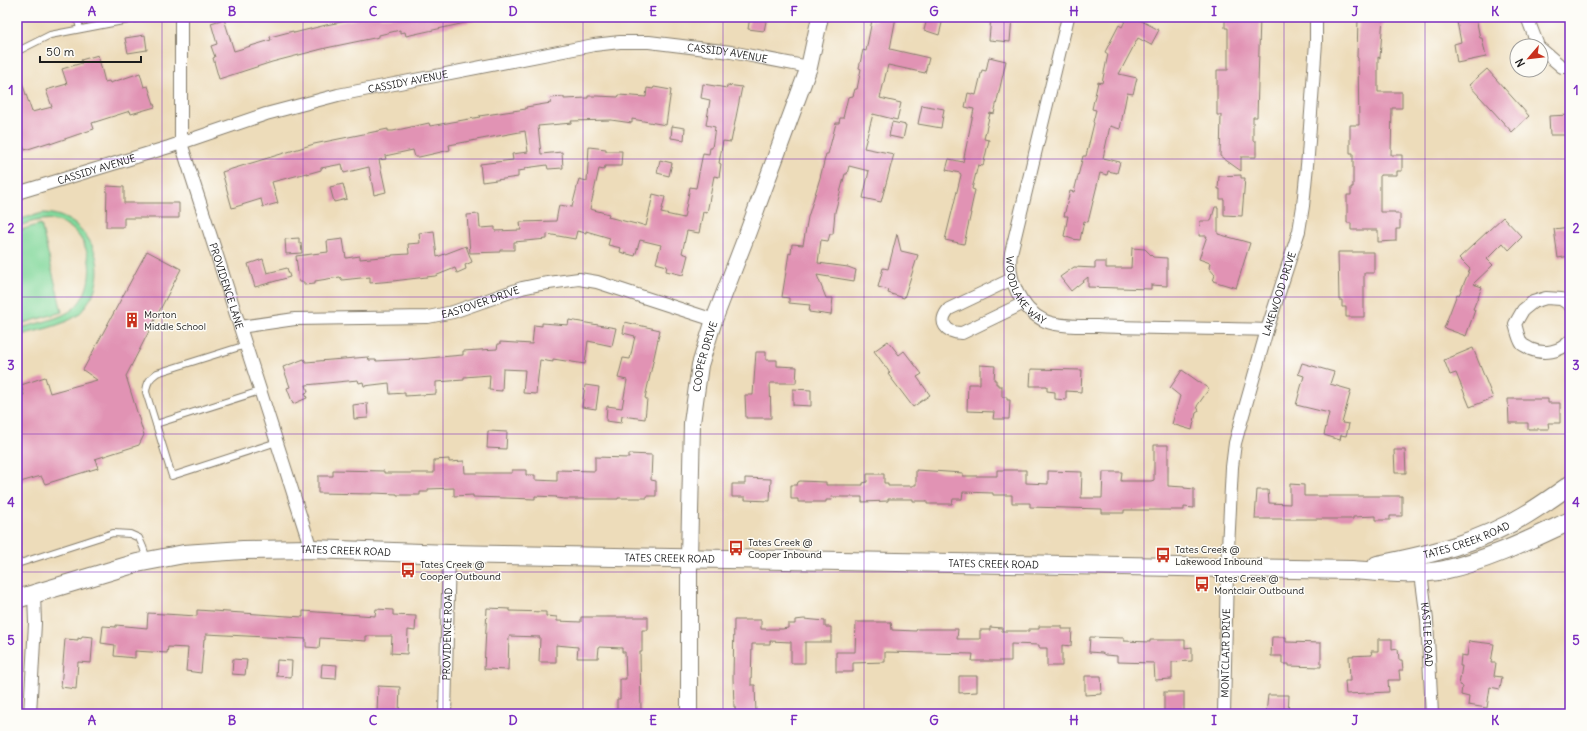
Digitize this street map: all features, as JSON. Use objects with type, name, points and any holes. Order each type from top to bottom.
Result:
[{"type":"main road","name":"TATES CREEK ROAD","points":[[17,599],[110,570],[147,561],[184,554],[236,550],[311,549],[449,554],[1227,569],[1352,570],[1390,573],[1420,564],[1455,546],[1492,532],[1526,515],[1570,485]]},
{"type":"main road","name":"TATES CREEK ROAD","points":[[1420,564],[1443,570],[1479,560],[1513,548],[1570,521]]},
{"type":"street","name":"PROVIDENCE LANE","points":[[181,17],[181,143],[311,549]]},
{"type":"street","name":"COOPER DRIVE","points":[[689,714],[689,558],[692,423],[700,365],[714,320],[808,67],[820,17]]},
{"type":"street","name":"WOODLAKE WAY","points":[[1068,17],[1009,263],[1016,290],[1024,303],[1036,315],[1046,322],[1065,325],[1144,329],[1267,330]]},
{"type":"street","name":"LAKEWOOD DRIVE","points":[[1227,569],[1232,467],[1235,443],[1267,330],[1299,230],[1303,206],[1316,42],[1316,17]]},
{"type":"street","points":[[1527,17],[1535,38]]},
{"type":"street","name":"CASSIDY AVENUE","points":[[17,193],[181,143],[266,114],[338,96],[594,45],[620,42],[649,42],[731,52],[808,67]]},
{"type":"street","points":[[1549,56],[1562,67],[1570,67]]},
{"type":"street","name":"EASTOVER DRIVE","points":[[240,327],[294,319],[428,317],[453,312],[522,288],[579,279],[596,282],[714,320]]},
{"type":"street","points":[[1012,279],[949,309],[944,314],[943,322],[948,330],[955,333],[962,333],[1024,303]]},
{"type":"street","points":[[1570,305],[1561,299],[1546,298],[1533,302],[1523,310],[1515,324],[1518,336],[1523,346],[1538,352],[1554,352],[1570,341]]},
{"type":"street","name":"PROVIDENCE ROAD","points":[[446,714],[449,554]]},
{"type":"street","name":"KASTLE ROAD","points":[[1420,564],[1427,620],[1432,714]]},
{"type":"street","name":"MONTCLAIR DRIVE","points":[[1224,714],[1227,569]]},
{"type":"street","points":[[30,714],[35,623],[34,594]]},
{"type":"lane","points":[[77,17],[80,29]]},
{"type":"lane","points":[[17,50],[50,35],[144,17]]},
{"type":"lane","points":[[246,344],[158,373],[150,378],[146,384],[146,392],[172,476],[276,442]]},
{"type":"lane","points":[[156,424],[260,391]]},
{"type":"lane","points":[[17,564],[113,533],[130,534],[139,538],[147,561]]},
{"type":"green space","points":[[43,213],[58,215],[71,222],[82,231],[90,242],[96,255],[98,269],[96,284],[91,298],[78,315],[72,319],[57,325],[17,336],[17,329],[47,321],[69,312],[82,297],[88,285],[90,271],[88,257],[84,244],[77,233],[66,225],[53,220],[39,220],[17,227],[17,220]]},
{"type":"green space","points":[[41,224],[62,312],[17,325],[17,231]]},
{"type":"building","points":[[367,17],[473,17],[474,21],[406,36],[405,32],[400,33],[400,30],[379,35],[379,37],[326,48],[272,62],[219,79],[213,58],[215,57],[211,46],[217,44],[211,23],[224,19],[234,51],[271,40],[270,37],[293,31],[294,33]]},
{"type":"building","points":[[750,17],[767,17],[764,31],[748,29]]},
{"type":"building","points":[[876,17],[896,17],[890,49],[929,58],[925,73],[888,65],[880,98],[901,103],[897,120],[873,114],[864,148],[894,154],[881,202],[863,198],[869,171],[849,166],[847,174],[845,174],[835,212],[833,234],[830,234],[828,241],[821,240],[818,263],[848,267],[856,270],[854,281],[817,275],[826,298],[833,298],[831,315],[809,312],[810,305],[789,303],[789,298],[782,297],[789,253],[791,254],[792,244],[803,245],[808,217],[826,154],[828,154],[836,123],[839,123],[840,118],[843,118],[848,97],[853,96],[855,89],[857,89],[861,69],[859,68],[863,50],[866,51],[872,20],[876,21]]},
{"type":"building","points":[[991,17],[1012,17],[1010,42],[989,40]]},
{"type":"building","points":[[1127,17],[1134,17],[1159,30],[1151,45],[1138,38],[1119,74],[1137,78],[1133,94],[1127,93],[1120,129],[1110,126],[1103,158],[1120,162],[1117,173],[1108,171],[1107,175],[1100,173],[1088,222],[1084,221],[1080,240],[1072,239],[1064,236],[1068,216],[1064,216],[1070,191],[1074,192],[1083,156],[1086,156],[1096,110],[1092,109],[1098,82],[1102,83],[1108,54],[1105,52],[1119,25],[1122,27]]},
{"type":"building","points":[[1225,17],[1260,17],[1257,117],[1253,117],[1253,141],[1256,141],[1256,157],[1241,157],[1241,171],[1220,156],[1221,115],[1217,115],[1217,70],[1228,70],[1228,28],[1225,28]]},
{"type":"building","points":[[1358,17],[1383,17],[1380,58],[1378,57],[1378,92],[1402,92],[1402,108],[1392,108],[1391,155],[1402,155],[1402,171],[1397,171],[1397,175],[1380,175],[1380,212],[1395,212],[1395,214],[1400,214],[1400,229],[1396,229],[1396,241],[1378,242],[1378,230],[1351,230],[1351,223],[1347,223],[1347,195],[1351,195],[1351,187],[1353,187],[1353,153],[1350,153],[1350,125],[1359,125],[1357,57]]},
{"type":"building","points":[[1456,17],[1476,18],[1486,57],[1457,63],[1454,44],[1461,42]]},
{"type":"building","points":[[927,19],[942,23],[939,35],[924,30]]},
{"type":"building","points":[[145,35],[147,50],[128,53],[125,38]]},
{"type":"building","points":[[98,55],[105,82],[109,81],[110,83],[140,73],[144,87],[148,86],[155,107],[131,114],[130,111],[92,123],[94,129],[50,144],[50,142],[25,150],[23,146],[17,148],[17,74],[19,74],[32,112],[52,107],[46,90],[67,84],[62,69],[82,63],[81,60]]},
{"type":"building","points":[[989,57],[1006,61],[994,114],[990,113],[984,139],[989,140],[983,166],[978,165],[972,189],[975,190],[964,244],[945,240],[961,175],[960,173],[946,170],[949,159],[963,162],[974,109],[965,107],[968,93],[976,95],[982,70],[986,71]]},
{"type":"building","points":[[1487,69],[1529,116],[1512,132],[1469,85]]},
{"type":"building","points":[[703,84],[727,88],[727,85],[742,87],[731,142],[723,141],[719,163],[721,164],[719,177],[714,176],[707,213],[703,212],[699,233],[687,231],[682,253],[688,255],[683,275],[666,271],[667,266],[656,263],[661,245],[640,240],[635,256],[620,252],[621,248],[608,245],[610,238],[586,231],[586,233],[577,231],[575,239],[547,234],[547,239],[514,242],[514,250],[470,253],[467,215],[479,214],[480,228],[495,227],[495,231],[521,230],[520,222],[556,221],[559,205],[572,207],[579,179],[587,181],[589,147],[606,149],[606,151],[622,151],[621,166],[605,166],[604,170],[599,169],[590,209],[609,214],[608,217],[646,226],[653,194],[665,197],[661,213],[684,218],[690,187],[696,188],[703,153],[709,154],[710,148],[712,148],[715,127],[706,125],[710,100],[701,98]]},
{"type":"building","points":[[654,87],[671,90],[666,125],[632,119],[632,123],[611,120],[571,121],[572,123],[538,126],[541,154],[562,152],[563,168],[548,169],[547,165],[525,168],[525,170],[518,171],[518,177],[482,182],[480,164],[513,160],[512,154],[528,152],[525,131],[449,145],[450,150],[419,157],[415,157],[413,150],[385,156],[386,159],[379,160],[386,192],[374,195],[369,167],[344,173],[342,164],[321,168],[321,170],[307,174],[272,182],[278,203],[263,207],[261,199],[232,208],[222,172],[314,144],[388,129],[388,131],[393,131],[429,123],[430,126],[480,117],[479,116],[526,109],[526,107],[551,103],[550,98],[588,98],[588,96],[618,97],[619,95],[646,97],[647,88],[653,89]]},
{"type":"building","points":[[922,105],[944,109],[941,128],[918,124]]},
{"type":"building","points":[[1570,115],[1570,135],[1550,135],[1549,116]]},
{"type":"building","points":[[892,122],[906,125],[903,139],[889,136]]},
{"type":"building","points":[[672,126],[685,128],[684,140],[671,138]]},
{"type":"building","points":[[660,160],[672,163],[669,176],[657,173]]},
{"type":"building","points":[[1241,175],[1241,178],[1245,178],[1242,216],[1224,215],[1224,199],[1220,199],[1220,189],[1218,189],[1219,176]]},
{"type":"building","points":[[343,184],[347,199],[334,202],[330,187]]},
{"type":"building","points":[[107,186],[124,187],[124,203],[179,203],[179,218],[124,218],[124,227],[106,227]]},
{"type":"building","points":[[1215,207],[1218,207],[1218,234],[1250,243],[1236,288],[1213,281],[1215,275],[1209,268],[1210,263],[1199,259],[1207,236],[1199,236],[1200,221],[1211,221]]},
{"type":"building","points":[[1503,217],[1522,237],[1509,250],[1503,243],[1487,259],[1493,265],[1473,284],[1482,287],[1473,309],[1475,310],[1466,336],[1444,328],[1457,294],[1459,295],[1470,269],[1459,258]]},
{"type":"building","points":[[1570,227],[1570,256],[1558,258],[1554,229]]},
{"type":"building","points":[[434,231],[437,257],[466,246],[472,262],[465,265],[466,269],[457,273],[455,268],[435,276],[370,283],[370,277],[342,280],[340,277],[315,281],[315,284],[304,285],[304,282],[299,282],[296,256],[328,252],[327,241],[343,239],[346,258],[360,256],[360,259],[409,254],[408,244],[420,243],[419,233]]},
{"type":"building","points":[[897,234],[901,251],[918,255],[904,298],[888,293],[889,290],[878,287],[883,268],[888,269]]},
{"type":"building","points":[[299,238],[302,253],[286,254],[285,239]]},
{"type":"building","points":[[1132,248],[1145,249],[1153,257],[1167,258],[1167,286],[1151,285],[1151,289],[1088,287],[1088,277],[1071,291],[1060,277],[1074,267],[1095,268],[1095,262],[1106,262],[1106,268],[1131,268]]},
{"type":"building","name":"Morton Middle School","points":[[147,251],[181,269],[126,376],[144,435],[139,445],[95,459],[98,468],[45,484],[41,476],[17,483],[17,397],[24,395],[21,385],[45,377],[50,393],[97,380],[83,370]]},
{"type":"building","points":[[1338,252],[1374,252],[1374,273],[1364,273],[1364,317],[1346,317],[1346,307],[1342,307],[1342,300],[1339,300]]},
{"type":"building","points":[[263,259],[267,273],[287,268],[290,277],[255,287],[248,264]]},
{"type":"building","points":[[569,320],[616,328],[612,346],[588,341],[585,364],[553,359],[553,362],[540,360],[536,394],[523,393],[525,370],[503,369],[502,391],[489,390],[490,375],[464,377],[464,380],[436,382],[436,394],[405,396],[405,393],[390,394],[389,383],[364,386],[363,382],[359,383],[358,380],[306,385],[308,392],[305,393],[307,398],[293,404],[287,388],[290,387],[283,367],[304,359],[306,362],[368,357],[369,360],[376,361],[463,355],[463,351],[497,349],[500,342],[532,344],[534,325],[542,326],[542,323],[568,325]]},
{"type":"building","points":[[625,322],[660,330],[645,398],[647,399],[645,419],[622,416],[621,423],[606,421],[607,406],[622,408],[627,380],[618,378],[623,358],[630,359],[635,336],[623,333]]},
{"type":"building","points":[[888,341],[899,355],[904,351],[922,374],[917,377],[930,395],[913,407],[888,374],[890,373],[874,351]]},
{"type":"building","points":[[1473,348],[1493,398],[1470,407],[1456,373],[1450,375],[1444,360]]},
{"type":"building","points":[[756,352],[766,352],[766,360],[777,360],[777,366],[797,367],[796,383],[770,383],[771,418],[746,418],[745,395],[753,395]]},
{"type":"building","points":[[1302,363],[1334,372],[1330,384],[1351,390],[1342,423],[1349,424],[1346,436],[1341,435],[1340,440],[1324,435],[1329,413],[1296,405],[1304,376],[1298,374]]},
{"type":"building","points":[[980,365],[995,366],[994,380],[996,380],[996,384],[998,384],[998,386],[1002,386],[1002,397],[1007,397],[1007,400],[1010,400],[1009,419],[993,419],[994,412],[967,411],[968,384],[980,384]]},
{"type":"building","points":[[1031,369],[1082,370],[1081,392],[1066,391],[1066,400],[1055,399],[1055,392],[1047,391],[1047,386],[1030,386]]},
{"type":"building","points":[[1182,370],[1209,389],[1197,406],[1199,411],[1196,413],[1192,430],[1172,424],[1180,396],[1170,388]]},
{"type":"building","points":[[585,385],[599,387],[596,409],[582,407]]},
{"type":"building","points":[[793,389],[811,390],[811,406],[793,405]]},
{"type":"building","points":[[1508,399],[1548,399],[1548,403],[1560,403],[1560,423],[1548,423],[1549,429],[1528,429],[1528,423],[1509,423]]},
{"type":"building","points":[[367,403],[368,418],[354,419],[353,405]]},
{"type":"building","points":[[488,431],[507,432],[506,449],[487,448]]},
{"type":"building","points":[[1154,445],[1168,445],[1168,486],[1194,489],[1194,508],[1184,507],[1184,510],[1124,510],[1124,513],[1102,513],[1102,509],[1030,507],[1030,503],[1012,503],[1012,495],[963,492],[962,499],[953,499],[952,504],[927,504],[927,501],[913,501],[913,499],[888,499],[888,501],[862,502],[862,497],[831,497],[832,500],[826,500],[826,502],[798,502],[798,499],[791,499],[791,485],[797,485],[800,481],[826,482],[826,485],[863,485],[863,483],[867,482],[867,474],[884,474],[884,483],[888,483],[888,486],[913,486],[916,485],[916,470],[963,473],[963,476],[997,476],[997,470],[1026,470],[1026,483],[1048,484],[1048,471],[1082,472],[1081,498],[1102,498],[1103,472],[1122,472],[1121,481],[1154,480]]},
{"type":"building","points":[[1394,450],[1405,450],[1406,473],[1395,473]]},
{"type":"building","points":[[629,454],[652,455],[651,480],[656,481],[656,496],[647,496],[647,498],[618,499],[564,499],[556,498],[557,497],[535,496],[535,499],[473,497],[473,495],[454,496],[454,488],[428,489],[428,492],[420,492],[420,495],[318,493],[318,476],[333,476],[333,470],[384,471],[384,473],[434,473],[434,460],[449,459],[449,462],[464,461],[465,473],[512,473],[512,470],[526,470],[526,475],[535,475],[535,480],[557,481],[557,470],[595,471],[595,457],[629,458]]},
{"type":"building","points":[[745,478],[771,479],[770,501],[745,500],[745,497],[732,497],[732,484],[745,484]]},
{"type":"building","points":[[1290,484],[1304,485],[1304,496],[1402,496],[1402,516],[1390,516],[1390,520],[1376,520],[1376,516],[1353,517],[1353,519],[1255,519],[1257,490],[1268,490],[1269,503],[1290,504]]},
{"type":"building","points":[[487,608],[510,609],[510,611],[546,612],[546,616],[557,617],[557,621],[581,622],[581,617],[648,617],[648,630],[642,630],[642,652],[640,652],[641,714],[617,714],[617,699],[620,699],[620,679],[626,679],[625,652],[622,652],[622,648],[599,647],[598,658],[577,658],[578,647],[556,645],[556,662],[539,662],[540,637],[509,636],[508,670],[484,669]]},
{"type":"building","points":[[376,609],[393,610],[393,615],[416,616],[415,631],[408,630],[407,654],[391,653],[392,636],[366,636],[366,641],[320,638],[319,648],[306,647],[306,639],[206,634],[206,639],[204,639],[201,673],[186,671],[188,648],[168,647],[167,653],[135,651],[135,658],[114,656],[115,645],[101,643],[103,626],[116,627],[116,625],[147,628],[148,613],[197,616],[197,610],[303,617],[303,611],[375,616]]},
{"type":"building","points":[[804,619],[825,621],[825,627],[831,627],[831,642],[805,642],[805,663],[791,663],[791,642],[770,641],[770,644],[752,644],[751,685],[755,685],[756,714],[736,714],[734,707],[733,678],[734,620],[761,620],[761,629],[782,629],[788,628],[788,624],[795,624],[795,620]]},
{"type":"building","points":[[856,622],[891,622],[892,630],[916,631],[917,629],[958,629],[957,639],[980,639],[980,630],[990,630],[990,627],[1002,628],[1002,631],[1029,631],[1029,629],[1039,629],[1039,626],[1062,626],[1062,629],[1072,629],[1071,646],[1062,645],[1062,666],[1047,666],[1047,648],[1039,648],[1039,645],[1011,644],[1011,661],[972,661],[973,654],[885,652],[885,662],[853,663],[853,672],[836,672],[836,652],[855,652]]},
{"type":"building","points":[[82,636],[93,637],[91,663],[78,662],[76,689],[61,687],[65,639],[78,640],[78,638],[81,639]]},
{"type":"building","points":[[1090,637],[1124,638],[1124,641],[1150,642],[1150,640],[1185,640],[1185,648],[1192,647],[1192,661],[1172,662],[1172,679],[1155,680],[1154,663],[1117,662],[1117,656],[1089,652]]},
{"type":"building","points":[[1272,637],[1286,637],[1286,642],[1321,643],[1321,667],[1289,666],[1289,664],[1282,664],[1282,656],[1271,656]]},
{"type":"building","points":[[1378,639],[1392,639],[1392,650],[1398,649],[1399,660],[1402,660],[1403,670],[1399,670],[1400,680],[1388,680],[1389,692],[1346,694],[1345,681],[1350,681],[1349,656],[1372,655],[1371,651],[1378,651]]},
{"type":"building","points":[[1469,641],[1494,644],[1491,663],[1496,663],[1494,676],[1502,677],[1500,689],[1490,687],[1487,708],[1468,705],[1469,697],[1461,695],[1462,686],[1459,685],[1462,666],[1460,666],[1461,655],[1467,656]]},
{"type":"building","points":[[233,659],[247,660],[245,675],[232,674]]},
{"type":"building","points":[[277,660],[292,661],[291,677],[276,676]]},
{"type":"building","points":[[322,664],[337,665],[336,679],[321,678]]},
{"type":"building","points":[[959,676],[977,676],[977,692],[959,693]]},
{"type":"building","points":[[1085,676],[1101,676],[1102,694],[1085,695]]},
{"type":"building","points":[[378,686],[400,687],[399,714],[377,714]]},
{"type":"building","points":[[1164,692],[1184,692],[1184,714],[1164,714]]},
{"type":"building","points":[[1268,695],[1289,695],[1288,714],[1266,714]]},
{"type":"place","name":"Morton Middle School","points":[[132,320]]},
{"type":"place","name":"Tates Creek @ Cooper Inbound","points":[[736,548]]},
{"type":"place","name":"Tates Creek @ Lakewood Inbound","points":[[1163,555]]},
{"type":"place","name":"Tates Creek @ Cooper Outbound","points":[[408,570]]},
{"type":"place","name":"Tates Creek @ Montclair Outbound","points":[[1202,584]]}]
